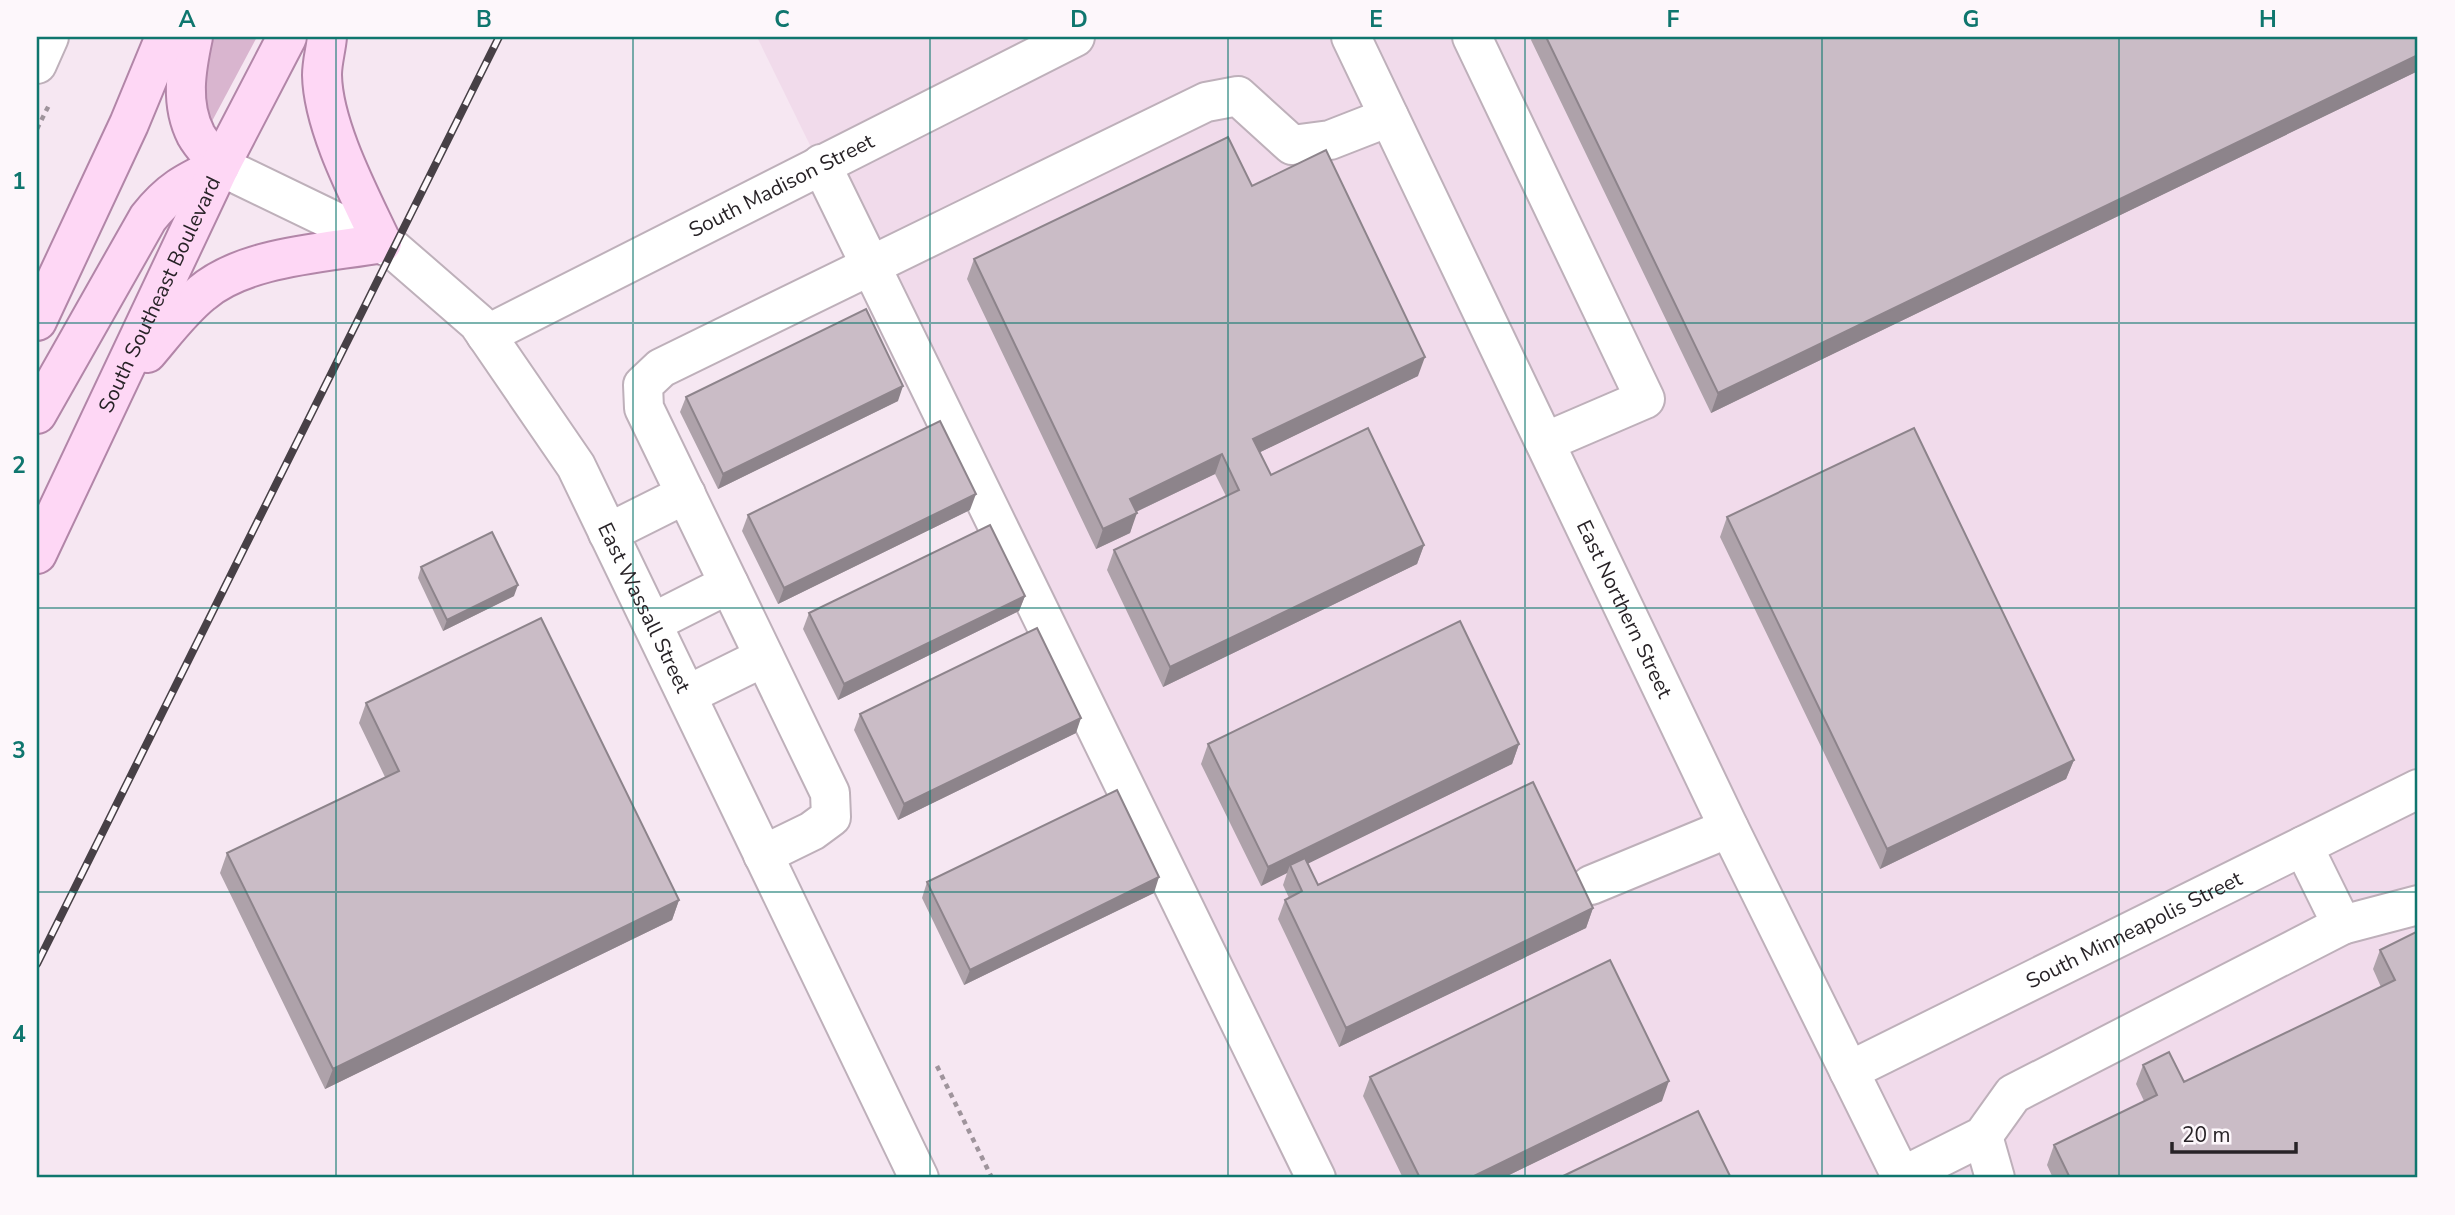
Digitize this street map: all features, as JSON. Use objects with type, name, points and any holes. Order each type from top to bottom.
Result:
[{"type":"main road","points":[[37,321],[129,124],[164,37]]},
{"type":"main road","points":[[37,414],[148,218],[181,184],[220,166],[196,136],[186,105],[186,73],[193,37]]},
{"type":"main road","name":"South Southeast Boulevard","points":[[37,554],[220,166],[287,37]]},
{"type":"main road","points":[[113,393],[183,310],[203,291],[228,275],[262,263],[382,243],[349,170],[325,99],[322,73],[327,37]]},
{"type":"street","points":[[37,64],[49,37]]},
{"type":"street","name":"South Madison Street","points":[[486,335],[1075,37]]},
{"type":"street","name":"East Northern Street","points":[[1351,37],[1729,828],[1902,1177]]},
{"type":"street","points":[[1472,37],[1645,398],[1545,442]]},
{"type":"street","points":[[763,855],[812,831],[831,817],[830,793],[644,408],[643,385],[662,368],[1206,102],[1238,96],[1292,145],[1330,140],[1389,117]]},
{"type":"street","points":[[821,164],[1316,1178]]},
{"type":"street","name":"East Wassall Street","points":[[220,166],[394,250],[478,323],[576,466],[919,1178]]},
{"type":"street","points":[[608,533],[686,494]]},
{"type":"street","points":[[652,623],[729,584]]},
{"type":"street","points":[[687,695],[764,657]]},
{"type":"street","name":"South Minneapolis Street","points":[[1849,1071],[2418,789]]},
{"type":"street","points":[[1591,885],[1729,828]]},
{"type":"street","points":[[2303,846],[2342,925]]},
{"type":"street","points":[[1902,1177],[1983,1136],[2013,1094],[2342,925],[2418,905]]},
{"type":"street","points":[[1983,1136],[1995,1178]]},
{"type":"path","points":[[937,1066],[992,1178]]},
{"type":"shaded area","points":[[211,37],[257,37],[210,125],[201,79]]},
{"type":"shaded area","points":[[757,37],[2418,37],[2418,1178],[1316,1178]]},
{"type":"building","points":[[1546,37],[2418,37],[2418,55],[1718,393]]},
{"type":"building","points":[[1228,137],[1252,186],[1326,150],[1425,357],[1253,439],[1271,475],[1368,428],[1424,545],[1170,667],[1114,550],[1239,490],[1222,454],[1130,499],[1137,513],[1103,529],[974,259]]},
{"type":"building","points":[[866,309],[903,386],[723,474],[686,397]]},
{"type":"building","points":[[940,421],[976,494],[784,588],[748,515]]},
{"type":"building","points":[[1914,428],[2074,760],[1887,849],[1727,517]]},
{"type":"building","points":[[990,525],[1025,596],[844,684],[809,613]]},
{"type":"building","points":[[492,532],[518,585],[447,620],[421,567]]},
{"type":"building","points":[[541,618],[679,900],[333,1069],[227,853],[399,771],[366,703]]},
{"type":"building","points":[[1460,621],[1519,744],[1268,867],[1208,744]]},
{"type":"building","points":[[1037,628],[1081,718],[904,804],[860,714]]},
{"type":"building","points":[[1533,782],[1593,908],[1346,1028],[1285,900],[1302,891],[1290,865],[1305,858],[1318,885]]},
{"type":"building","points":[[1117,790],[1159,877],[970,970],[927,882]]},
{"type":"building","points":[[2418,931],[2418,1178],[2070,1178],[2054,1145],[2157,1095],[2143,1065],[2169,1052],[2184,1082],[2395,980],[2380,950]]},
{"type":"building","points":[[1610,960],[1669,1081],[1470,1178],[1420,1178],[1370,1077]]},
{"type":"building","points":[[1698,1111],[1731,1178],[1559,1178]]},
{"type":"railway","points":[[37,964],[499,37]]}]
